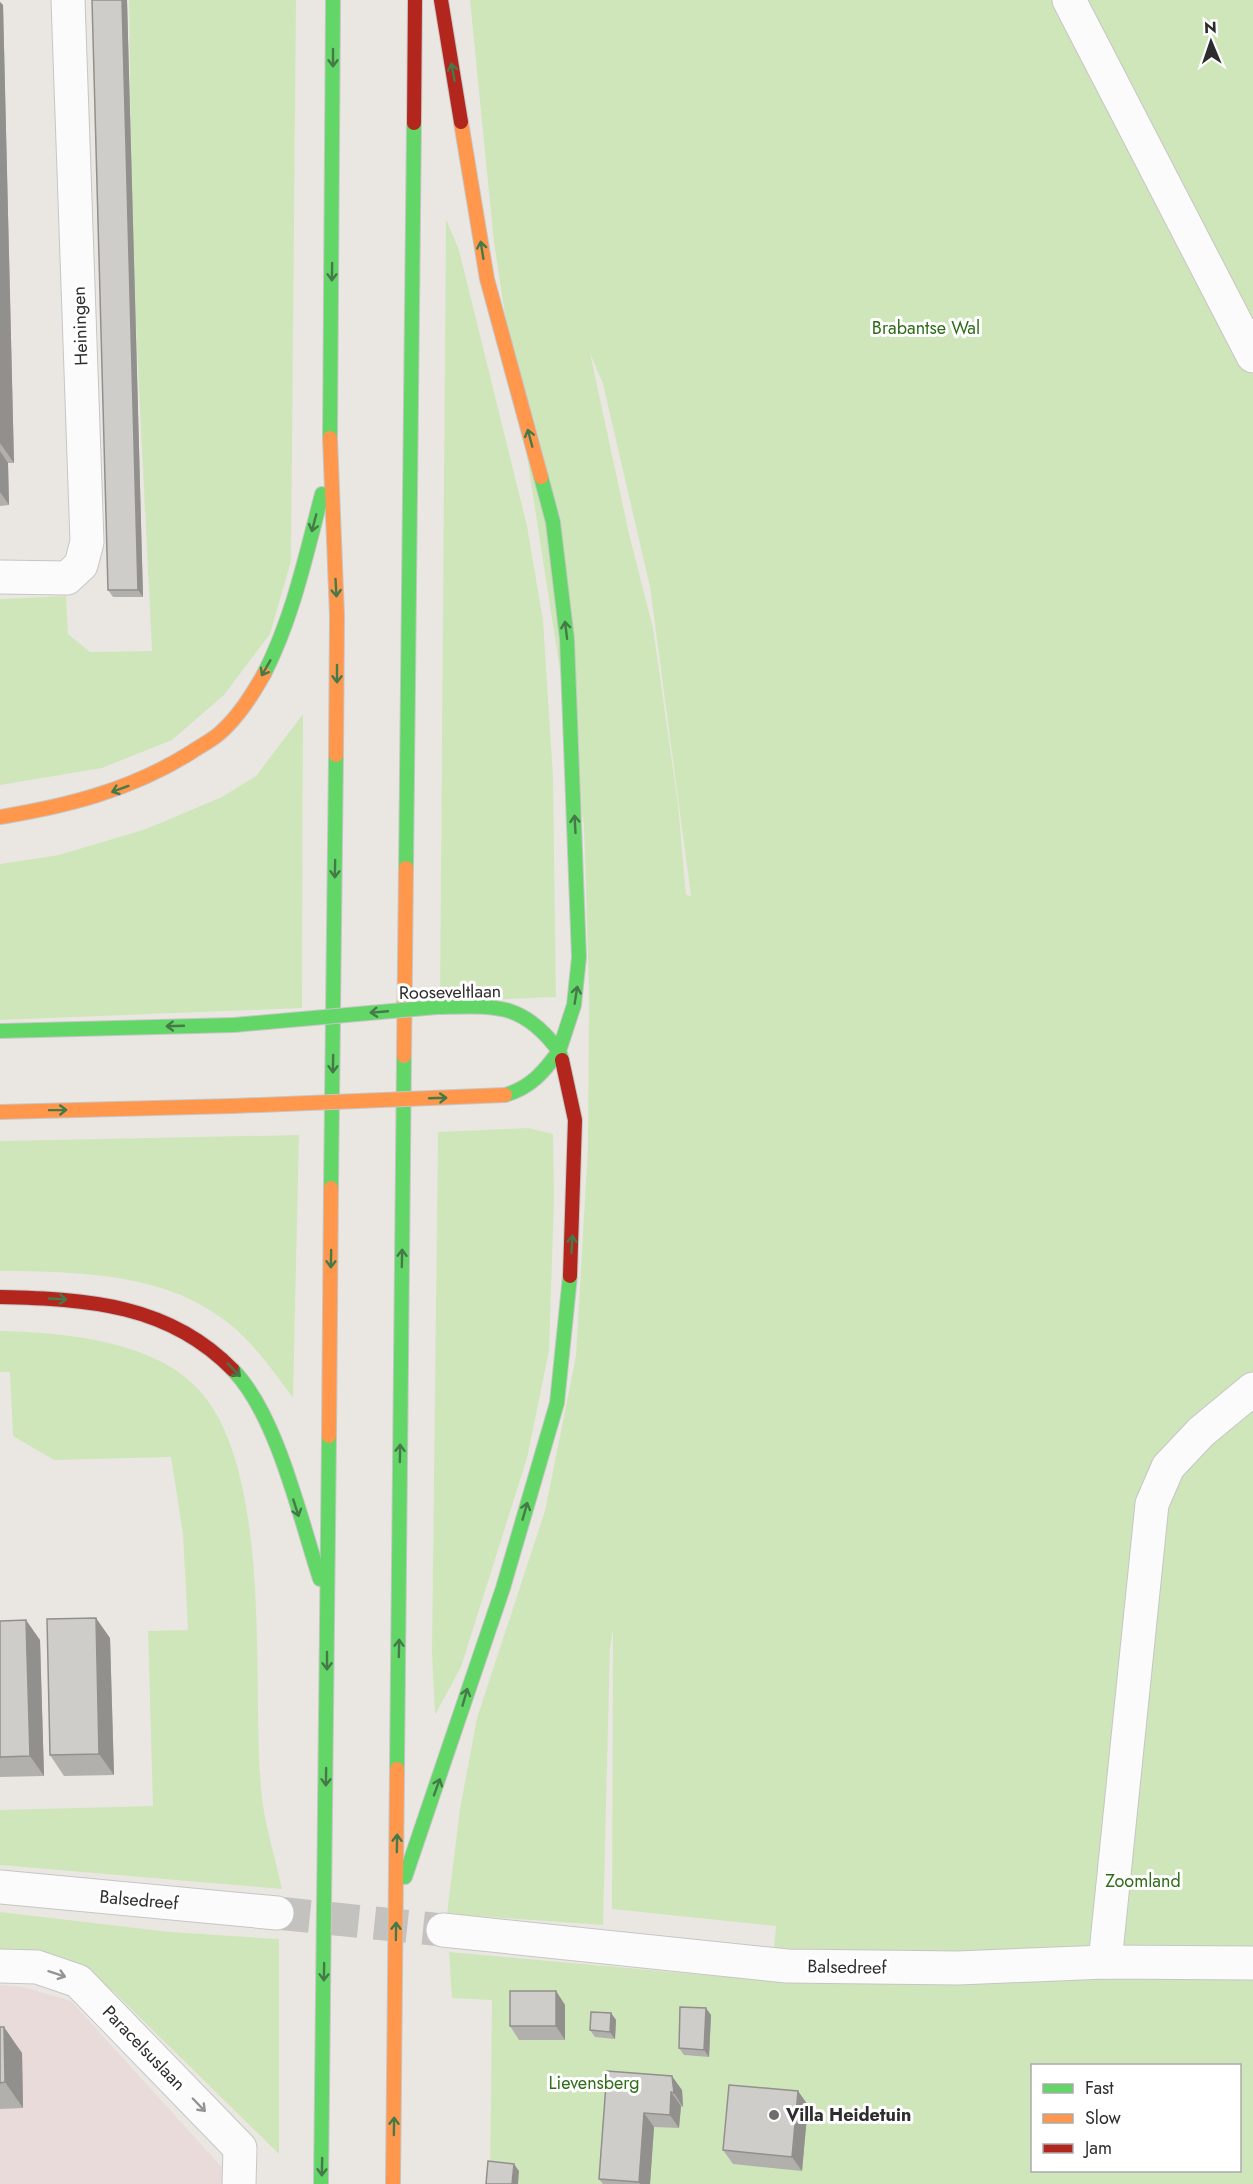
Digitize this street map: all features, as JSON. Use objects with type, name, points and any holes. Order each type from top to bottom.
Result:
[{"type":"main road","points":[[321,2184],[338,616],[330,466],[333,0]]},
{"type":"main road","points":[[393,2184],[415,0]]},
{"type":"main road","points":[[0,1112],[233,1106],[505,1095],[520,1091],[544,1073],[568,1034],[577,996],[579,957],[567,639],[553,522],[487,279],[441,0]]},
{"type":"main road","points":[[0,817],[67,806],[126,787],[169,766],[219,734],[245,704],[273,656],[289,614],[330,466]]},
{"type":"main road","name":"Rooseveltlaan","points":[[0,1031],[234,1025],[437,1007],[506,1007],[522,1012],[537,1022],[559,1051]]},
{"type":"main road","points":[[396,1902],[449,1753],[472,1672],[502,1588],[556,1403],[569,1303],[575,1120],[565,1068],[559,1051]]},
{"type":"main road","points":[[0,1297],[75,1300],[122,1305],[164,1320],[220,1356],[245,1381],[265,1415],[328,1603]]},
{"type":"street","name":"Heiningen","points":[[0,577],[67,578],[81,566],[87,542],[68,0]]},
{"type":"street","points":[[1069,0],[1253,356]]},
{"type":"street","points":[[1105,1962],[1152,1504],[1168,1467],[1201,1432],[1253,1389]]},
{"type":"street","name":"Balsedreef","points":[[0,1887],[277,1913]]},
{"type":"street","name":"Balsedreef","points":[[443,1930],[787,1966],[958,1968],[1105,1962],[1253,1963]]},
{"type":"street","name":"Paracelsuslaan","points":[[0,1966],[37,1967],[78,1981],[240,2148],[239,2184]]},
{"type":"shaded area","points":[[0,1985],[23,1987],[71,2001],[227,2173],[227,2184],[0,2184]]},
{"type":"green space","points":[[129,0],[296,0],[291,561],[270,634],[224,695],[172,740],[102,768],[0,785],[0,599],[66,596],[68,634],[90,652],[152,651],[132,247]]},
{"type":"green space","name":"Brabantse Wal","points":[[470,0],[1253,0],[1253,2184],[490,2184],[492,2000],[452,1998],[449,1952],[771,1981],[776,1926],[612,1909],[613,1630],[610,1647],[603,1925],[447,1914],[460,1809],[477,1718],[545,1511],[576,1356],[588,1146],[589,990],[584,826],[494,243]],"holes":[[[590,353],[603,384],[650,587],[691,896],[686,895],[678,804],[653,628],[629,534]]]},
{"type":"green space","points":[[446,219],[459,250],[527,526],[543,620],[553,776],[556,997],[440,1002]]},
{"type":"green space","points":[[303,714],[302,1008],[0,1020],[0,864],[59,855],[146,829],[222,797],[256,776]]},
{"type":"green space","points":[[528,1128],[553,1134],[554,1200],[549,1351],[527,1458],[461,1667],[435,1715],[432,1653],[438,1132]]},
{"type":"green space","points":[[299,1135],[293,1398],[263,1358],[237,1330],[202,1305],[176,1293],[148,1284],[89,1274],[0,1271],[0,1141]]},
{"type":"green space","points":[[0,1331],[79,1337],[133,1350],[158,1360],[181,1373],[199,1390],[223,1426],[239,1471],[249,1523],[257,1636],[262,1800],[282,1889],[0,1865],[0,1810],[153,1806],[148,1631],[188,1630],[183,1534],[171,1457],[54,1460],[13,1436],[10,1372],[0,1372]]},
{"type":"green space","points":[[0,1912],[170,1932],[279,1939],[279,2154],[114,1992],[68,1959],[33,1950],[0,1951]]},
{"type":"building","points":[[92,0],[122,0],[138,590],[108,590]]},
{"type":"building","points":[[96,1618],[99,1754],[50,1755],[47,1619]]},
{"type":"building","points":[[26,1620],[30,1756],[0,1757],[0,1621]]},
{"type":"building","points":[[510,1991],[556,1991],[556,2026],[510,2026]]},
{"type":"building","points":[[680,2007],[706,2008],[704,2050],[679,2048]]},
{"type":"building","points":[[591,2012],[611,2013],[610,2032],[590,2030]]},
{"type":"building","points":[[0,2027],[4,2027],[5,2082],[0,2083]]},
{"type":"building","points":[[607,2071],[672,2076],[674,2093],[671,2092],[670,2115],[644,2113],[639,2182],[599,2179]]},
{"type":"building","points":[[729,2085],[798,2091],[792,2157],[723,2150]]},
{"type":"building","points":[[488,2161],[514,2164],[512,2184],[486,2184]]},
{"type":"tunnel","points":[[277,1913],[443,1930]]},
{"type":"traffic: fast","points":[[330,438],[333,0]]},
{"type":"traffic: fast","points":[[406,868],[414,123]]},
{"type":"traffic: fast","points":[[541,477],[553,522],[567,639],[579,957],[574,1005],[559,1051],[562,1060]]},
{"type":"traffic: fast","points":[[264,674],[291,608],[322,494]]},
{"type":"traffic: fast","points":[[331,1188],[336,755]]},
{"type":"traffic: fast","points":[[437,1007],[491,1007],[519,1015],[532,1023],[559,1051],[548,1066],[529,1084],[505,1095]]},
{"type":"traffic: fast","points":[[234,1025],[437,1007]]},
{"type":"traffic: fast","points":[[0,1031],[234,1025]]},
{"type":"traffic: fast","points":[[397,1769],[404,1056]]},
{"type":"traffic: fast","points":[[405,1877],[503,1588],[557,1403],[570,1276]]},
{"type":"traffic: fast","points":[[233,1370],[249,1389],[275,1440],[320,1579]]},
{"type":"traffic: fast","points":[[321,2184],[329,1436]]},
{"type":"traffic: slow","points":[[461,122],[487,279],[541,477]]},
{"type":"traffic: slow","points":[[330,438],[337,616],[336,755]]},
{"type":"traffic: slow","points":[[0,817],[50,808],[98,795],[168,766],[220,733],[245,705],[264,674]]},
{"type":"traffic: slow","points":[[404,1056],[406,868]]},
{"type":"traffic: slow","points":[[233,1106],[505,1095]]},
{"type":"traffic: slow","points":[[0,1112],[233,1106]]},
{"type":"traffic: slow","points":[[329,1436],[331,1188]]},
{"type":"traffic: slow","points":[[393,2184],[397,1769]]},
{"type":"traffic: jam","points":[[414,123],[415,0]]},
{"type":"traffic: jam","points":[[441,0],[461,122]]},
{"type":"traffic: jam","points":[[562,1060],[575,1120],[570,1276]]},
{"type":"traffic: jam","points":[[0,1297],[95,1304],[125,1309],[154,1318],[182,1331],[208,1348],[233,1370]]},
{"type":"place","name":"Villa Heidetuin","points":[[774,2115]]},
{"type":"park label","name":"Zoomland","points":[[1143,1881]]},
{"type":"park label","name":"Lievensberg","points":[[594,2083]]}]
